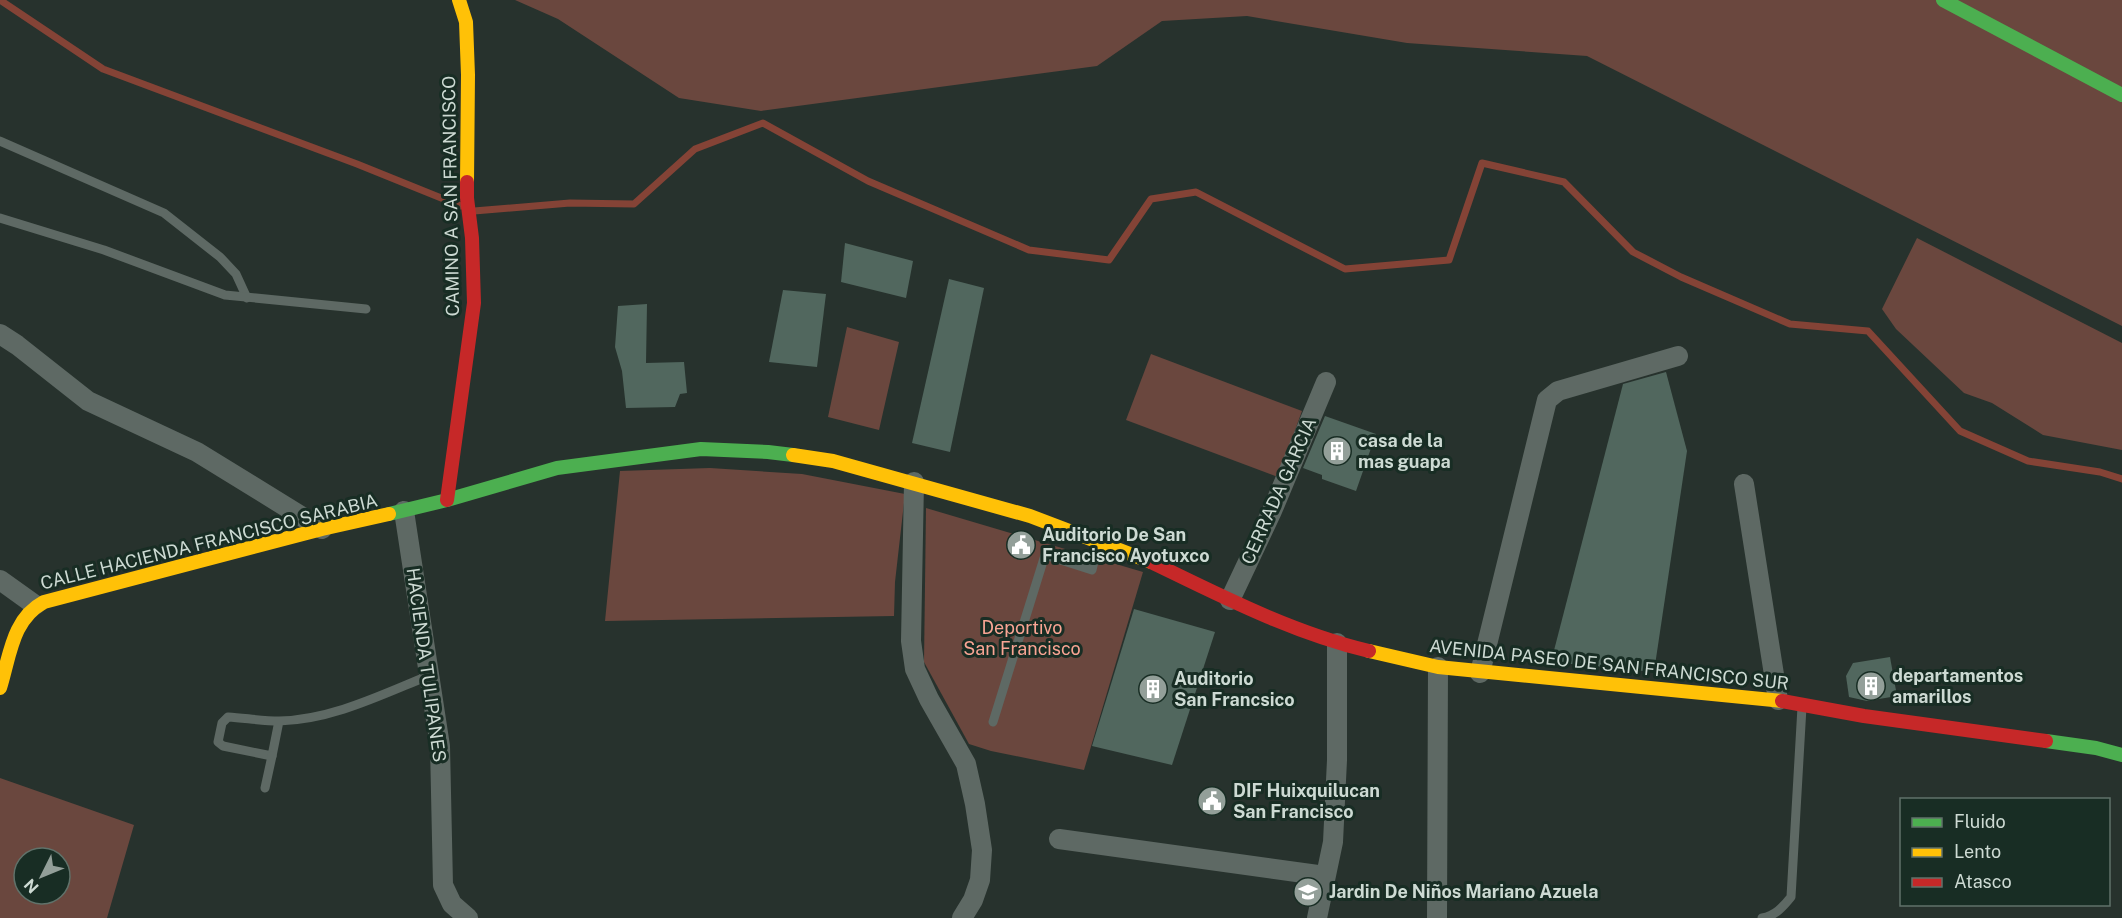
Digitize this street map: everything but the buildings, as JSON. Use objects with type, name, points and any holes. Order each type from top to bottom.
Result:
[{"type":"main road","name":"CAMINO A SAN FRANCISCO","points":[[447,500],[474,303],[467,198],[466,22],[459,0]]},
{"type":"main road","points":[[1943,0],[2122,95]]},
{"type":"main road","name":"AVENIDA PASEO DE SAN FRANCISCO SUR","points":[[447,500],[556,468],[701,449],[768,452],[833,461],[1030,516],[1137,555],[1230,600],[1337,643],[1438,667],[1778,700],[1864,716],[2096,748],[2122,755]]},
{"type":"main road","name":"CALLE HACIENDA FRANCISCO SARABIA","points":[[1,680],[16,632],[27,612],[35,605],[322,529],[447,500]]},
{"type":"street","points":[[0,334],[87,401],[197,452],[322,529]]},
{"type":"street","points":[[1480,672],[1547,400],[1558,391],[1678,356]]},
{"type":"street","name":"CERRADA GARCIA","points":[[1230,600],[1272,511],[1326,382]]},
{"type":"street","points":[[914,482],[911,641],[915,669],[928,699],[966,764],[982,850],[980,880],[974,900],[962,918]]},
{"type":"street","points":[[1744,483],[1778,700]]},
{"type":"street","name":"HACIENDA TULIPANES","points":[[404,511],[440,746],[442,885],[452,904],[468,918]]},
{"type":"street","points":[[0,580],[35,605]]},
{"type":"street","points":[[1317,918],[1333,842],[1338,760],[1337,643]]},
{"type":"street","points":[[1437,918],[1438,667]]},
{"type":"street","points":[[1059,839],[1325,876]]},
{"type":"lane","points":[[0,141],[164,213],[220,257],[236,274],[247,298]]},
{"type":"lane","points":[[0,218],[104,250],[225,295],[366,309]]},
{"type":"lane","points":[[993,722],[1045,555],[1092,570],[1099,541]]},
{"type":"lane","points":[[272,756],[223,746],[218,742],[222,723],[228,717],[279,721],[303,719],[341,711],[428,676]]},
{"type":"lane","points":[[1761,918],[1768,917],[1782,908],[1791,897],[1803,705]]},
{"type":"lane","points":[[265,788],[279,721]]},
{"type":"green space","points":[[515,0],[2122,0],[2122,326],[1587,56],[1407,43],[1247,16],[1162,21],[1097,66],[761,111],[679,98],[558,19]]},
{"type":"green space","points":[[1917,238],[2122,343],[2122,450],[2043,435],[1992,403],[1964,393],[1896,329],[1882,309]]},
{"type":"green space","points":[[847,327],[899,342],[879,430],[828,417]]},
{"type":"green space","points":[[1151,354],[1302,411],[1278,477],[1126,420]]},
{"type":"green space","points":[[710,468],[802,474],[905,494],[895,582],[894,616],[605,621],[620,471]]},
{"type":"green space","name":"Deportivo San Francisco","points":[[926,508],[1143,572],[1084,770],[991,751],[969,744],[924,662]]},
{"type":"green space","points":[[0,778],[134,825],[107,918],[0,918]]},
{"type":"waterway","points":[[0,0],[103,69],[357,164],[461,206]]},
{"type":"waterway","points":[[474,211],[570,203],[634,204],[695,149],[763,123],[868,181],[1029,250],[1109,260],[1151,199],[1196,192],[1345,269],[1449,260],[1482,163],[1564,182],[1633,252],[1681,277],[1790,324],[1868,331],[1960,431],[2028,461],[2100,472],[2122,479]]},
{"type":"traffic: fast","points":[[1943,0],[2122,95]]},
{"type":"traffic: fast","points":[[389,514],[447,500],[557,468],[701,449],[793,455]]},
{"type":"traffic: fast","points":[[2046,741],[2096,748],[2122,755]]},
{"type":"traffic: slow","points":[[459,0],[466,22],[467,182]]},
{"type":"traffic: slow","points":[[793,455],[833,461],[1030,516],[1151,562]]},
{"type":"traffic: slow","points":[[0,688],[19,628],[33,609],[44,602],[322,529],[389,514]]},
{"type":"traffic: slow","points":[[1369,651],[1438,667],[1782,701]]},
{"type":"traffic: jam","points":[[447,500],[474,303],[467,182]]},
{"type":"traffic: jam","points":[[1151,562],[1285,624],[1369,651]]},
{"type":"traffic: jam","points":[[1782,701],[1864,716],[2046,741]]},
{"type":"place","name":"casa de la mas guapa","points":[[1337,451]]},
{"type":"place","name":"Auditorio De San Francisco Ayotuxco","points":[[1021,545]]},
{"type":"place","name":"departamentos amarillos","points":[[1871,686]]},
{"type":"place","name":"Auditorio San Francsico","points":[[1153,689]]},
{"type":"place","name":"DIF Huixquilucan San Francisco","points":[[1212,801]]},
{"type":"place","name":"Jardin De Niños Mariano Azuela","points":[[1308,892]]}]
